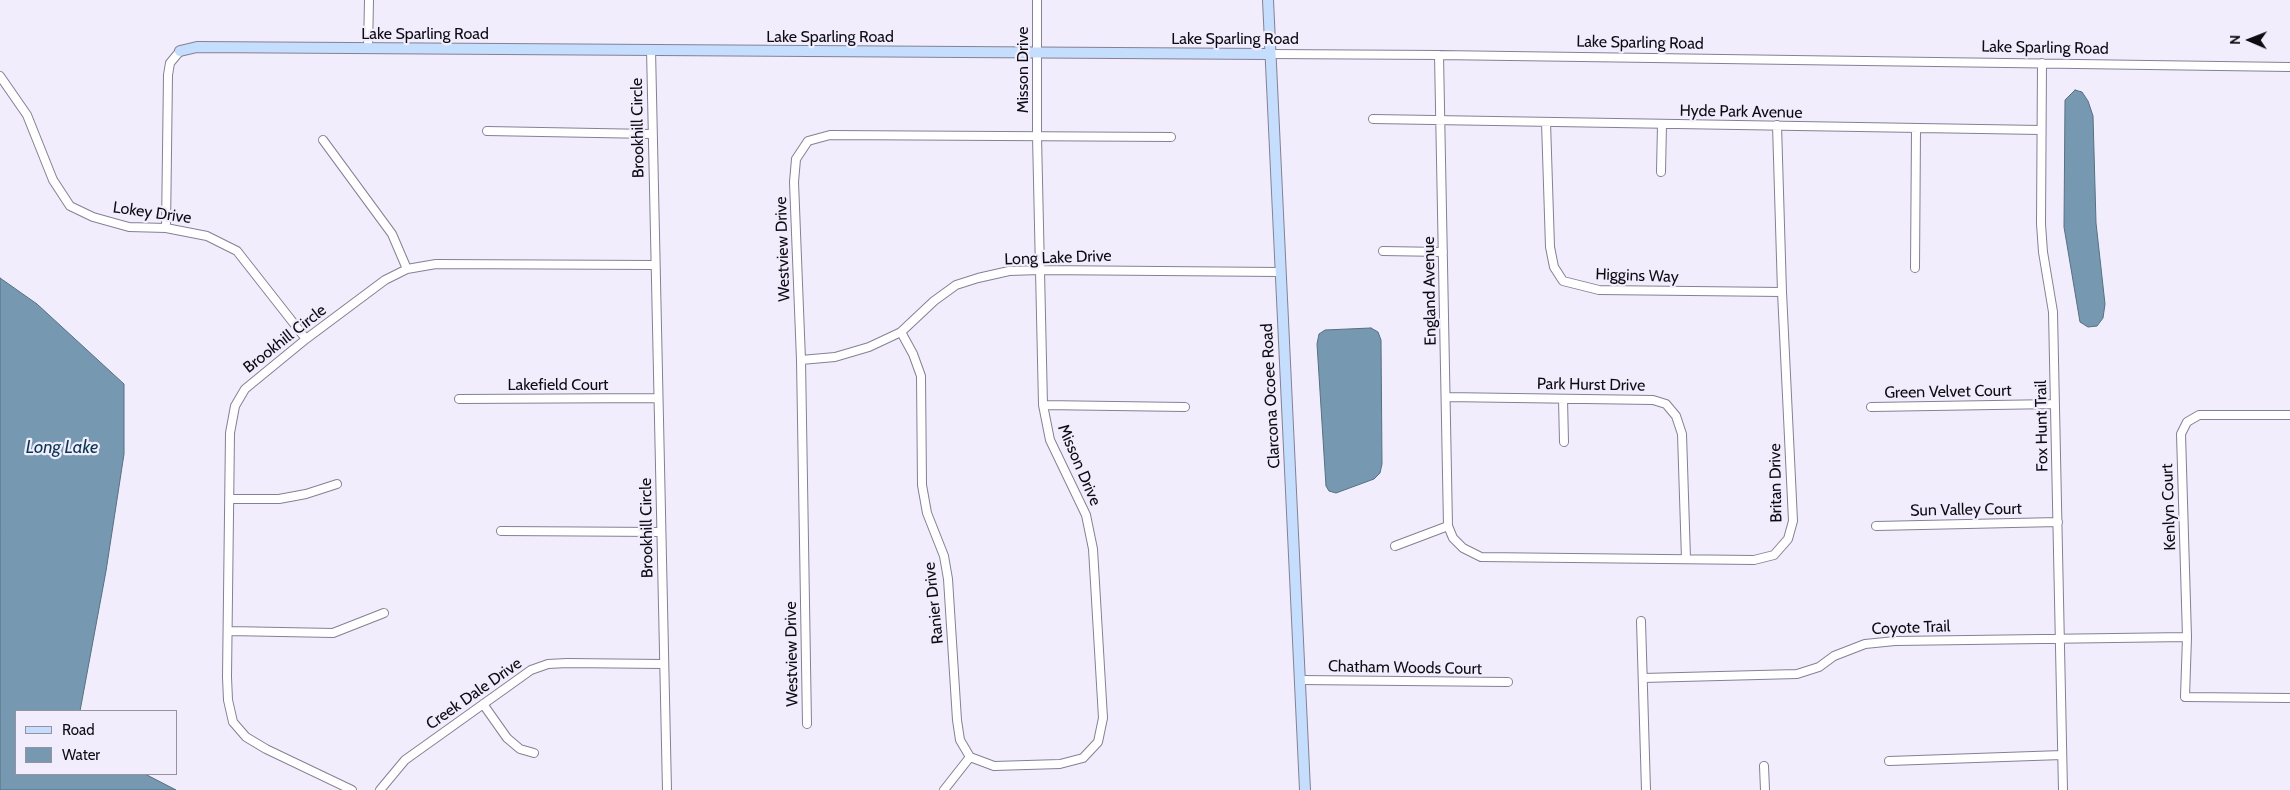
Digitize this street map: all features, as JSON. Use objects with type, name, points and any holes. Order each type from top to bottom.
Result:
[{"type":"street","points":[[368,49],[369,0]]},
{"type":"street","name":"Misson Drive","points":[[970,757],[994,766],[1060,764],[1083,758],[1098,742],[1103,718],[1093,549],[1086,515],[1050,440],[1043,406],[1037,136],[1037,0]]},
{"type":"street","name":"Clarcona Ocoee Road","points":[[1268,0],[1269,54],[1305,790]]},
{"type":"street","name":"Lake Sparling Road","points":[[180,51],[197,48],[1439,55],[2290,67]]},
{"type":"street","name":"Brookhill Circle","points":[[651,50],[651,134],[667,790]]},
{"type":"street","points":[[166,228],[168,75],[170,63],[180,51]]},
{"type":"street","name":"England Avenue","points":[[1439,55],[1448,526]]},
{"type":"street","name":"Fox Hunt Trail","points":[[2042,63],[2041,224],[2043,252],[2053,312],[2063,790]]},
{"type":"street","name":"Lokey Drive","points":[[0,76],[27,115],[53,180],[70,206],[93,217],[129,227],[166,228],[207,236],[237,251],[306,339]]},
{"type":"street","name":"Hyde Park Avenue","points":[[1373,119],[2041,130]]},
{"type":"street","name":"Higgins Way","points":[[1546,122],[1550,247],[1554,267],[1563,281],[1599,290],[1782,292]]},
{"type":"street","points":[[1661,172],[1662,124]]},
{"type":"street","name":"Britan Drive","points":[[1448,526],[1453,538],[1463,548],[1482,557],[1754,560],[1774,555],[1788,539],[1793,521],[1782,292],[1777,125]]},
{"type":"street","points":[[1915,268],[1916,129]]},
{"type":"street","points":[[487,131],[651,134]]},
{"type":"street","name":"Westview Drive","points":[[807,724],[801,360],[794,182],[796,159],[808,141],[830,135],[1172,137]]},
{"type":"street","points":[[323,140],[392,234],[407,269]]},
{"type":"street","points":[[1383,251],[1443,252]]},
{"type":"street","name":"Brookhill Circle","points":[[352,790],[266,749],[246,737],[233,722],[228,700],[230,433],[235,406],[245,388],[306,339],[385,280],[407,269],[436,264],[654,265]]},
{"type":"street","name":"Long Lake Drive","points":[[801,360],[835,357],[869,347],[901,332],[934,301],[956,285],[1009,271],[1280,272]]},
{"type":"street","name":"Ranier Drive","points":[[901,332],[913,354],[921,376],[922,485],[926,513],[944,556],[948,579],[957,720],[960,740],[970,757]]},
{"type":"street","name":"Park Hurst Drive","points":[[1446,397],[1653,400],[1666,404],[1676,416],[1682,434],[1686,560]]},
{"type":"street","name":"Lakefield Court","points":[[459,399],[658,398]]},
{"type":"street","points":[[1563,399],[1564,442]]},
{"type":"street","name":"Green Velvet Court","points":[[1871,407],[2055,404]]},
{"type":"street","points":[[1043,406],[1185,407]]},
{"type":"street","name":"Kenlyn Court","points":[[2290,415],[2199,415],[2187,422],[2181,434],[2187,636],[2185,697],[2290,698]]},
{"type":"street","points":[[230,499],[279,499],[306,494],[337,484]]},
{"type":"street","name":"Sun Valley Court","points":[[1876,526],[2058,522]]},
{"type":"street","points":[[1395,546],[1448,526]]},
{"type":"street","points":[[501,531],[661,532]]},
{"type":"street","points":[[229,632],[333,633],[384,613]]},
{"type":"street","points":[[1641,621],[1646,790]]},
{"type":"street","name":"Coyote Trail","points":[[1643,678],[1797,674],[1819,667],[1834,656],[1865,644],[2187,636]]},
{"type":"street","name":"Creek Dale Drive","points":[[380,790],[405,760],[531,670],[548,664],[663,664]]},
{"type":"street","name":"Chatham Woods Court","points":[[1300,680],[1508,682]]},
{"type":"street","points":[[483,704],[507,738],[520,750],[534,754]]},
{"type":"street","points":[[1890,761],[2062,755]]},
{"type":"street","points":[[944,790],[970,757]]},
{"type":"street","points":[[1764,766],[1765,790]]},
{"type":"water","points":[[2075,90],[2082,92],[2088,101],[2093,116],[2096,223],[2105,304],[2103,318],[2097,326],[2088,327],[2080,322],[2064,227],[2065,100]]},
{"type":"water","name":"Long Lake","points":[[0,278],[37,304],[124,384],[124,454],[106,571],[80,710],[15,710],[15,775],[147,775],[176,790],[0,790]]},
{"type":"water","points":[[1371,328],[1378,332],[1381,340],[1382,464],[1380,473],[1374,479],[1336,493],[1329,491],[1326,486],[1317,344],[1319,334],[1325,330]]}]
